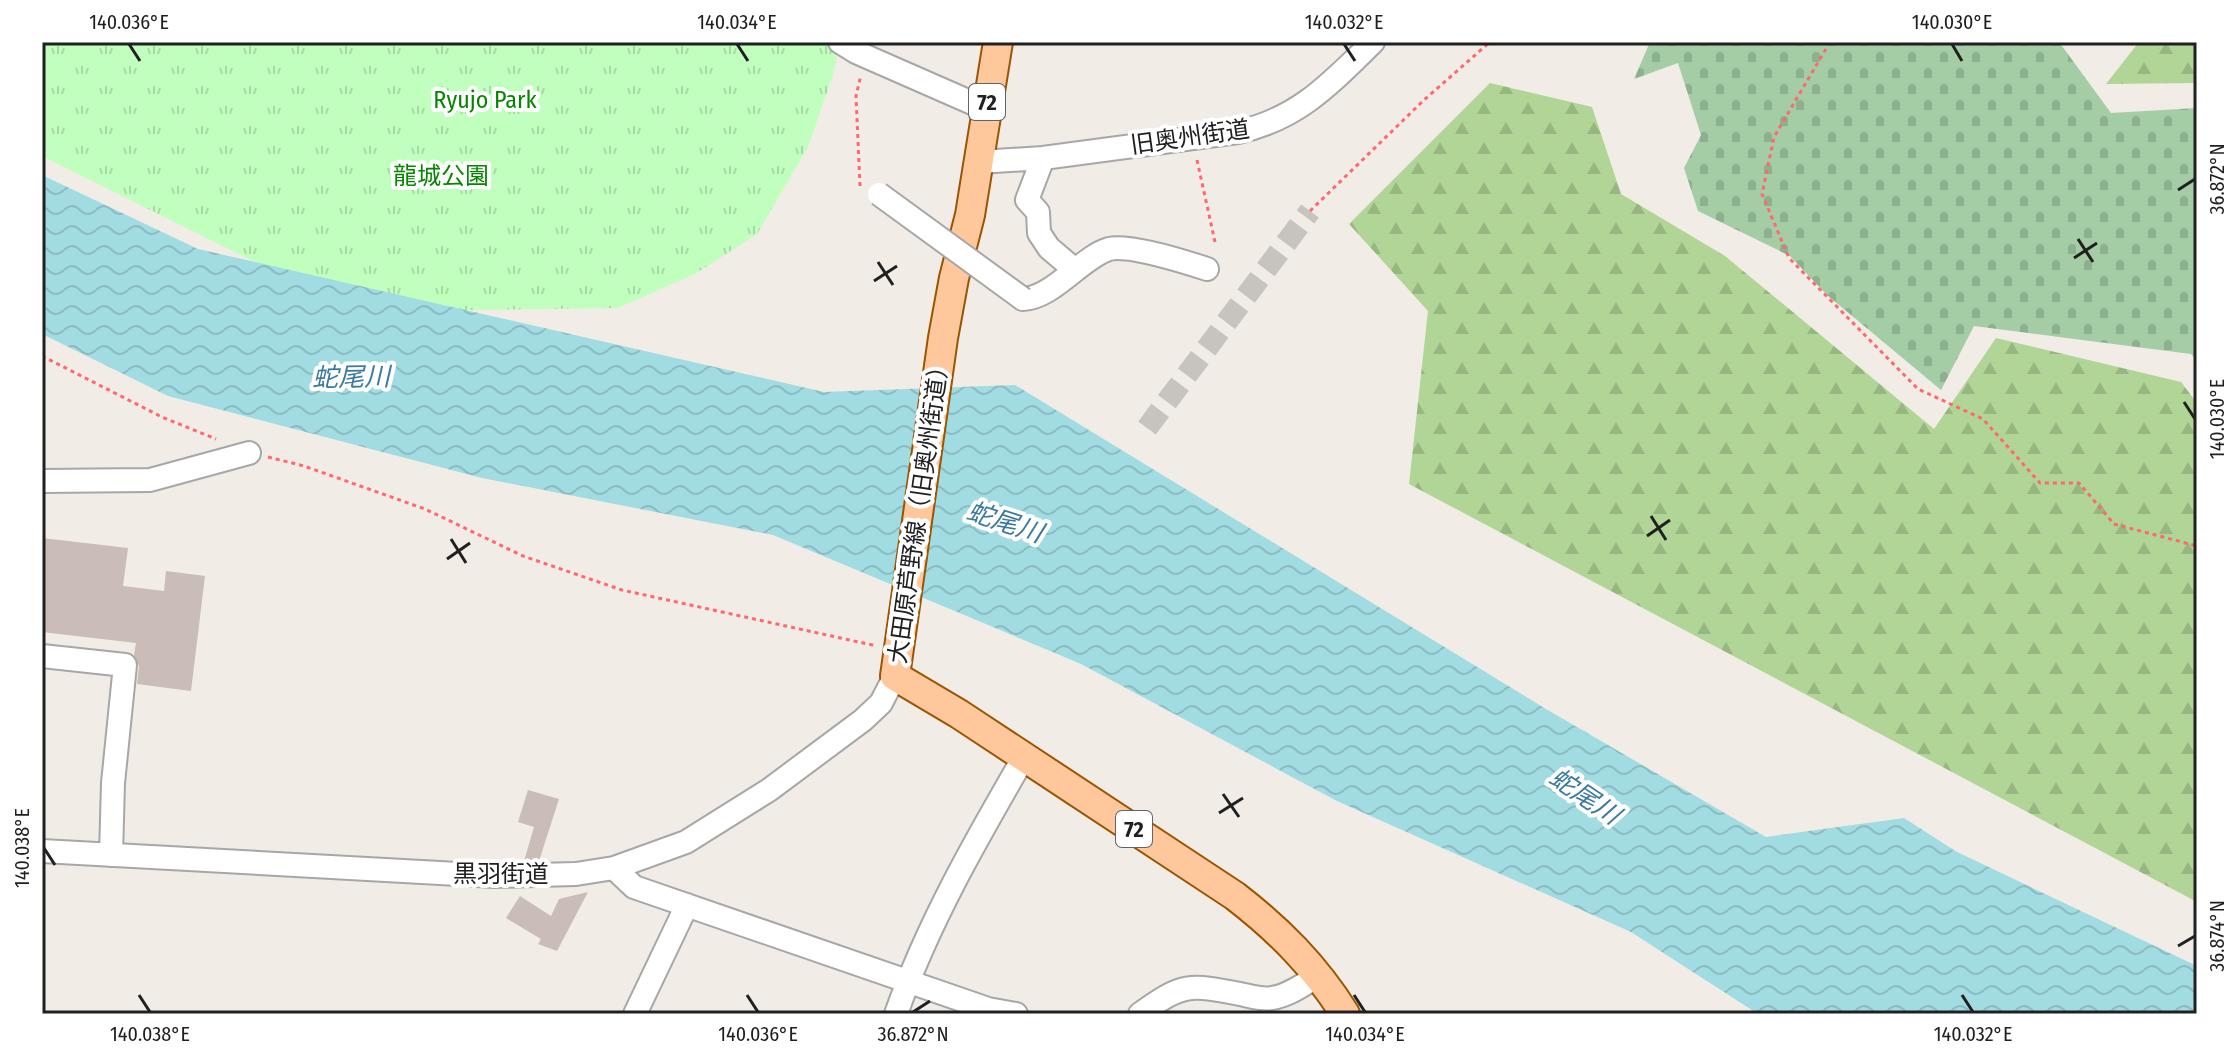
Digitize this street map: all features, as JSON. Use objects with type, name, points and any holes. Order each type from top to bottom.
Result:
[{"type":"main road","name":"72","points":[[979,162],[998,42]]},
{"type":"main road","name":"大田原芦野線（旧奥州街道）","points":[[979,162],[943,338],[899,656],[1024,757],[1235,896],[1274,926],[1318,976],[1345,1014]]},
{"type":"street","name":"旧奥州街道","points":[[979,162],[1043,158],[1266,126],[1293,112],[1373,42]]},
{"type":"street","points":[[848,47],[986,109]]},
{"type":"street","points":[[1043,158],[1027,200],[1038,212],[1039,233],[1049,248],[1075,270]]},
{"type":"street","points":[[879,194],[1023,299],[1036,297],[1109,249],[1176,259],[1207,269]]},
{"type":"street","points":[[42,481],[150,480],[249,453]]},
{"type":"street","points":[[42,656],[125,665],[113,783],[111,855]]},
{"type":"street","name":"黒羽街道","points":[[42,851],[494,876],[576,874],[614,868],[686,842],[769,790],[881,703],[899,656]]},
{"type":"street","points":[[896,1014],[908,979],[961,865],[1024,757]]},
{"type":"street","points":[[614,868],[634,887],[988,1009],[1016,1014]]},
{"type":"street","points":[[635,1014],[687,905]]},
{"type":"street","points":[[1140,1014],[1167,994],[1184,987],[1200,986],[1270,999],[1318,976]]},
{"type":"path","points":[[1310,211],[1424,100],[1490,42]]},
{"type":"path","points":[[1830,42],[1774,137],[1762,194],[1789,258],[1918,389],[1983,419],[2040,483],[2079,483],[2114,524],[2197,546]]},
{"type":"path","points":[[848,47],[863,69],[856,96],[859,184],[869,202],[876,200],[879,194]]},
{"type":"path","points":[[1192,137],[1215,242]]},
{"type":"path","points":[[42,356],[162,417],[249,453],[304,466],[425,509],[523,556],[622,590],[899,656]]},
{"type":"green space","name":"龍城公園","points":[[42,42],[840,42],[833,74],[808,147],[757,234],[695,274],[618,308],[386,311],[253,261],[42,156]]},
{"type":"green space","points":[[1650,42],[2059,42],[2111,113],[2197,108],[2197,361],[2191,354],[1974,326],[1941,390],[1827,295],[1790,256],[1698,211],[1684,168],[1701,135],[1678,63],[1634,79]]},
{"type":"green space","points":[[2139,42],[2197,42],[2197,83],[2106,84]]},
{"type":"green space","points":[[1490,83],[1592,107],[1621,194],[1725,256],[1934,429],[1996,338],[2181,382],[2197,403],[2197,902],[1409,484],[1428,311],[1349,224]]},
{"type":"water","name":"蛇尾川","points":[[42,175],[198,249],[824,392],[1015,385],[1546,709],[1766,837],[1904,818],[1957,852],[2197,966],[2197,1014],[1758,1014],[1631,932],[1337,801],[1081,664],[773,535],[482,478],[168,396],[42,334]]},
{"type":"building","points":[[42,538],[128,548],[123,586],[164,591],[166,571],[205,576],[191,691],[137,684],[139,666],[134,655],[136,643],[42,632]]},
{"type":"building","points":[[528,790],[559,799],[539,861],[524,861],[534,827],[518,822]]},
{"type":"building","points":[[588,892],[557,951],[538,944],[541,939],[506,918],[520,896],[551,916],[559,899]]},
{"type":"tunnel","points":[[1147,428],[1310,211]]},
{"type":"park label","name":"Ryujo Park","points":[[485,100]]}]
